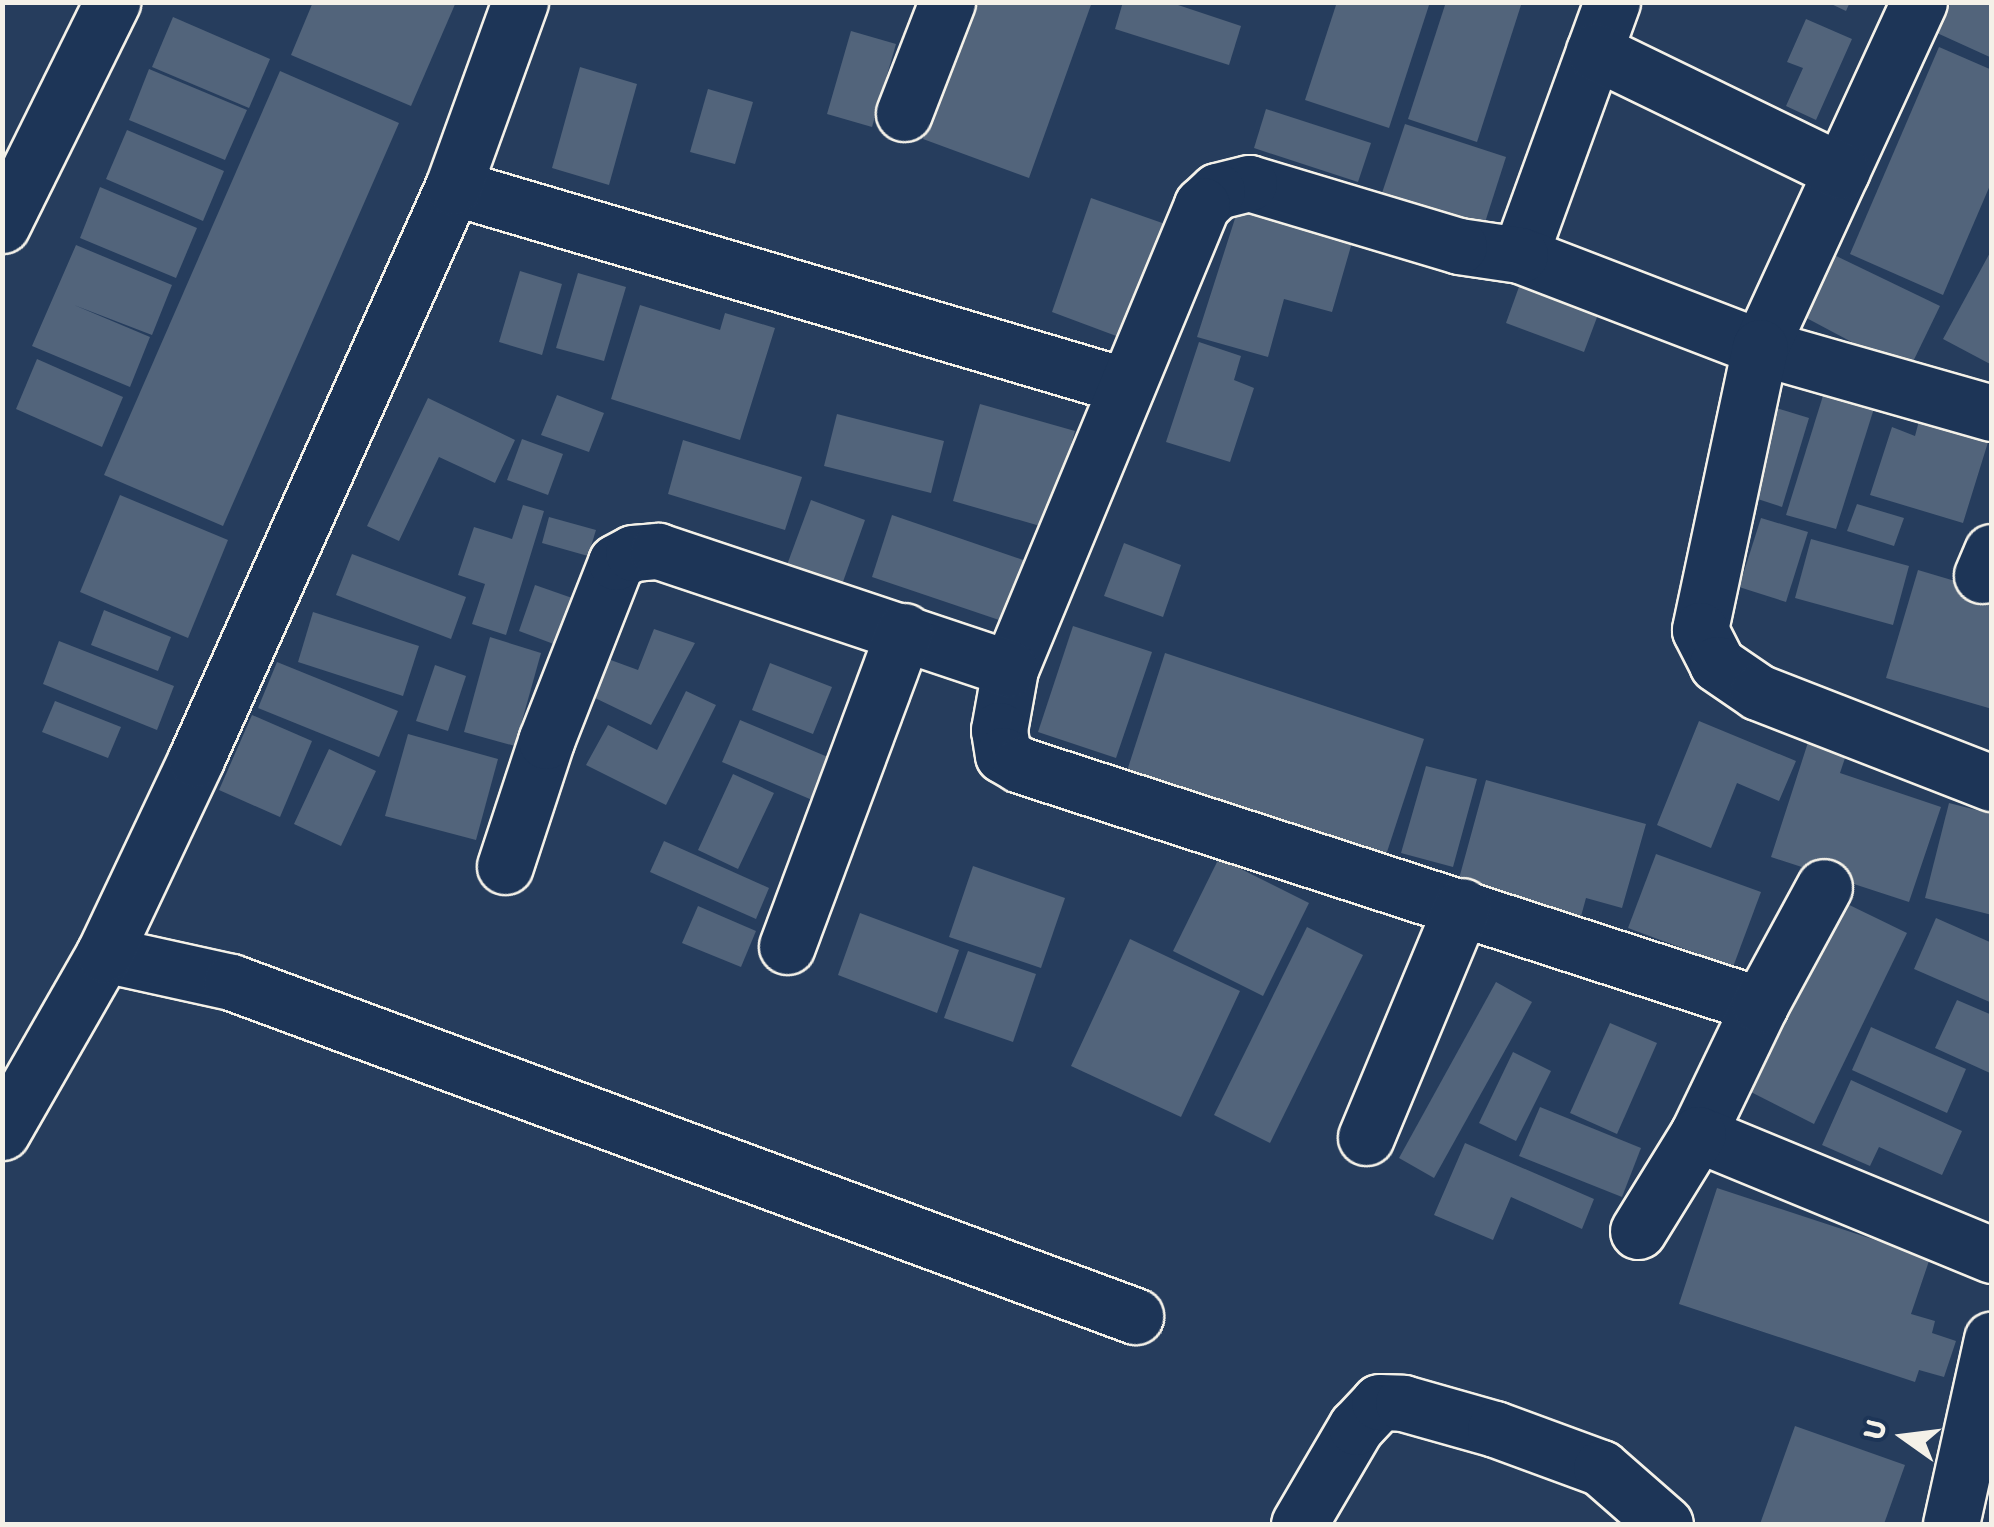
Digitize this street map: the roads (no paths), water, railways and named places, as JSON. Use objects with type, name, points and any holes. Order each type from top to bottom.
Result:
[{"type":"street","points":[[2,225],[112,2]]},
{"type":"street","points":[[2,1132],[104,954],[453,187],[520,2]]},
{"type":"street","points":[[904,114],[947,2]]},
{"type":"street","points":[[1918,2],[1760,346],[1700,630],[1717,664],[1758,692],[1992,784]]},
{"type":"street","points":[[1520,254],[1603,26],[1841,170]]},
{"type":"street","points":[[1760,1005],[1020,765],[1003,755],[999,730],[1010,668],[1202,205],[1217,190],[1249,184],[1459,246],[1520,254],[1760,346],[1992,413]]},
{"type":"street","points":[[453,187],[1126,386]]},
{"type":"street","points":[[505,866],[546,741],[616,562],[634,553],[658,551],[1010,668]]},
{"type":"street","points":[[787,946],[904,631]]},
{"type":"street","points":[[1638,1231],[1698,1134],[1760,1005],[1824,886]]},
{"type":"street","points":[[1366,1137],[1462,906]]},
{"type":"street","points":[[104,954],[232,982],[1135,1316]]},
{"type":"street","points":[[1698,1134],[1992,1255]]},
{"type":"street","points":[[1951,1524],[1992,1338]]},
{"type":"street","points":[[1299,1524],[1356,1427],[1379,1402],[1403,1403],[1495,1430],[1601,1468],[1665,1524]]}]
